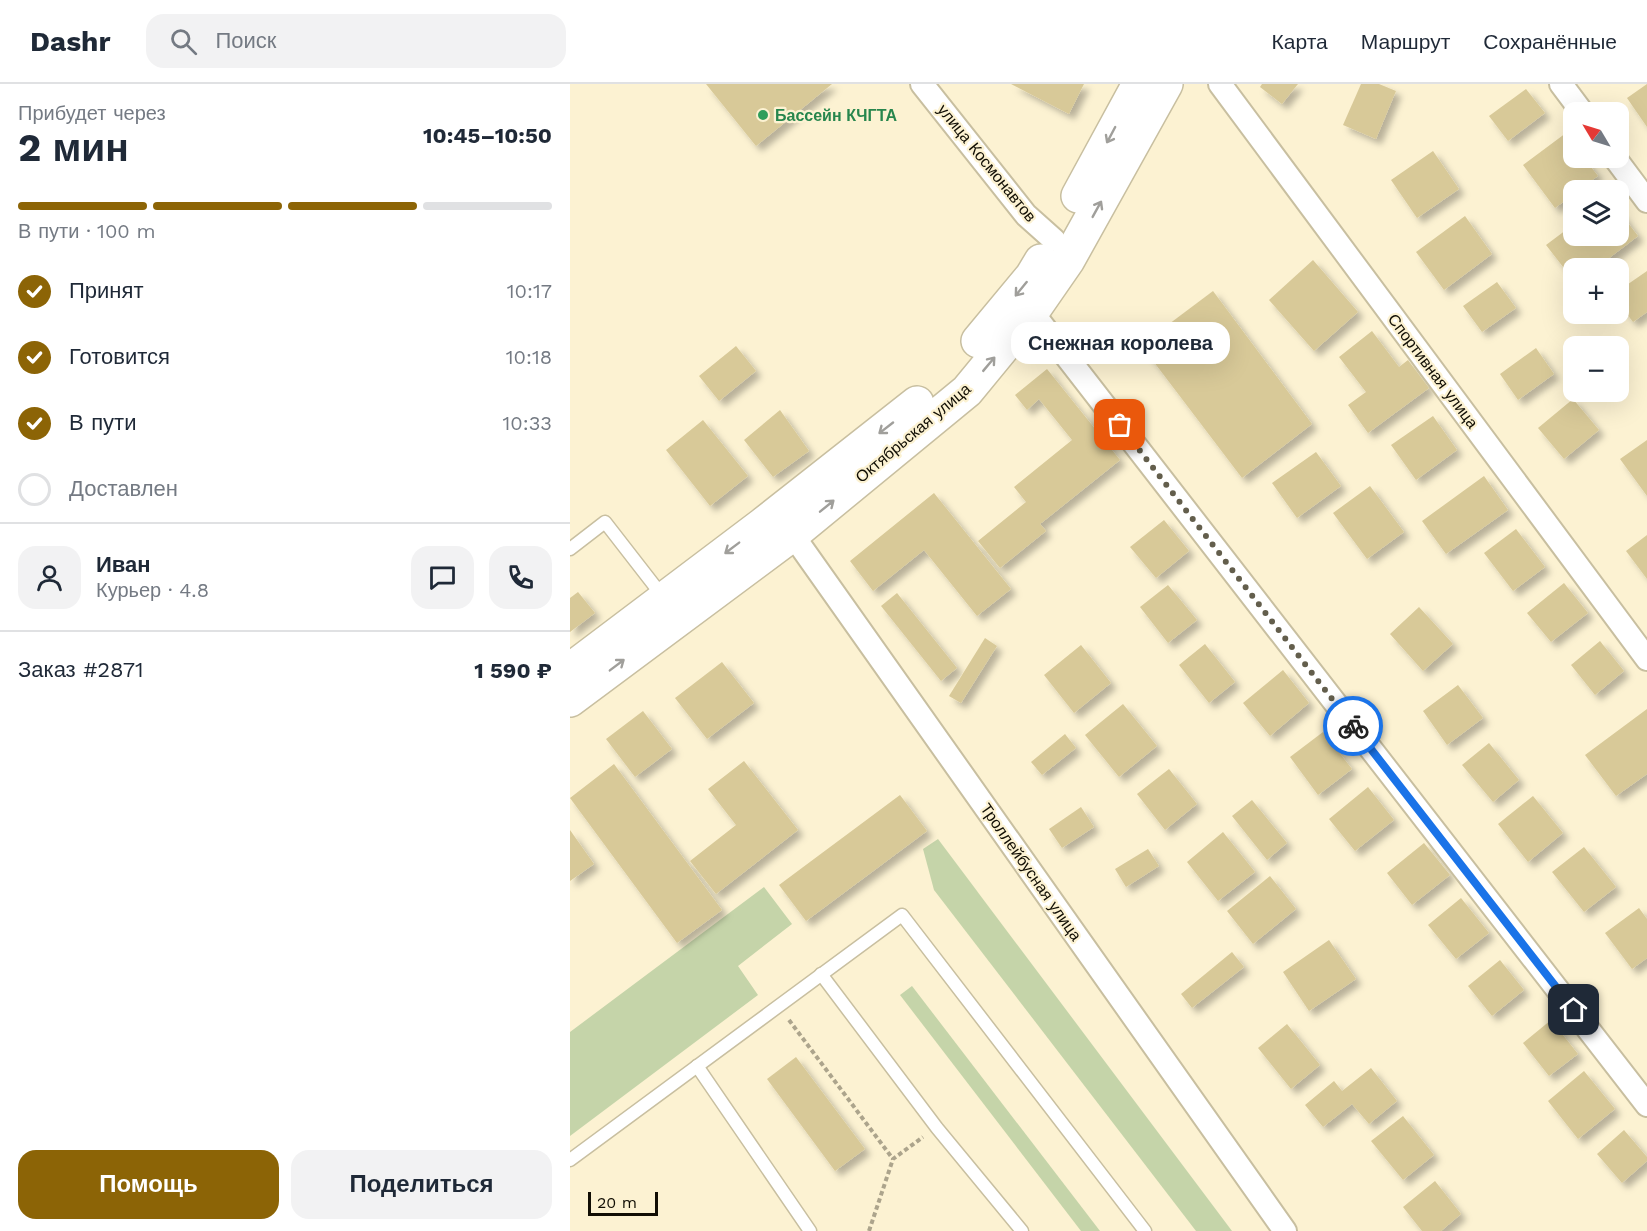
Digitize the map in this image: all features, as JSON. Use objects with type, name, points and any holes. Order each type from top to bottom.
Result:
[{"type":"main road","name":"Октябрьская улица","points":[[570,700],[785,523],[947,379],[1032,276],[1139,84]]},
{"type":"main road","name":"Октябрьская улица","points":[[570,670],[665,599],[785,523],[967,391],[1032,312],[1068,260],[1166,84]]},
{"type":"street","name":"улица Космонавтов","points":[[922,84],[1026,215],[1054,240]]},
{"type":"street","name":"Спортивная улица","points":[[1220,84],[1647,659]]},
{"type":"street","points":[[1561,84],[1574,102]]},
{"type":"street","points":[[1622,168],[1647,201]]},
{"type":"street","points":[[1032,312],[1647,1105]]},
{"type":"street","name":"Троллейбусная улица","points":[[785,523],[1285,1231]]},
{"type":"lane","points":[[570,549],[605,522],[665,599]]},
{"type":"lane","points":[[570,1160],[903,915],[1144,1231]]},
{"type":"lane","points":[[821,974],[937,1128],[1022,1231]]},
{"type":"lane","points":[[697,1066],[810,1231]]},
{"type":"path","points":[[778,1005],[893,1159]]},
{"type":"path","points":[[869,1231],[893,1159],[937,1128]]},
{"type":"green space","points":[[938,839],[1232,1231],[1196,1231],[934,890],[923,849]]},
{"type":"green space","points":[[764,887],[792,924],[738,966],[758,995],[570,1136],[570,1032]]},
{"type":"green space","points":[[912,986],[1100,1231],[1081,1231],[900,995]]},
{"type":"building","name":"Бассейн КЧГТА","points":[[706,84],[832,84],[756,146]]},
{"type":"building","points":[[1011,84],[1084,84],[1069,114]]},
{"type":"building","points":[[1262,84],[1298,84],[1282,104],[1260,87]]},
{"type":"building","points":[[1361,84],[1379,84],[1396,91],[1376,139],[1343,125]]},
{"type":"building","points":[[1647,84],[1647,127],[1627,98]]},
{"type":"building","points":[[1526,89],[1545,113],[1508,141],[1489,116]]},
{"type":"building","points":[[1563,135],[1563,168],[1592,168],[1598,176],[1592,180],[1563,180],[1563,202],[1555,208],[1523,165]]},
{"type":"building","points":[[1433,151],[1459,189],[1417,218],[1391,180]]},
{"type":"building","points":[[1465,216],[1492,254],[1444,290],[1416,252]]},
{"type":"building","points":[[1629,224],[1638,236],[1629,243]]},
{"type":"building","points":[[1563,232],[1563,246],[1625,246],[1609,258],[1563,258],[1563,267],[1546,245]]},
{"type":"building","points":[[1313,260],[1358,312],[1314,351],[1269,300]]},
{"type":"building","points":[[1647,271],[1647,312],[1633,322],[1629,317],[1629,283]]},
{"type":"building","points":[[1497,282],[1516,308],[1482,332],[1463,306]]},
{"type":"building","points":[[1213,291],[1312,424],[1242,478],[1141,345]]},
{"type":"building","points":[[1372,331],[1399,367],[1408,360],[1429,388],[1368,433],[1348,405],[1366,392],[1339,357]]},
{"type":"building","points":[[736,346],[756,371],[719,401],[699,376]]},
{"type":"building","points":[[1536,348],[1554,374],[1518,400],[1500,374]]},
{"type":"building","points":[[1047,369],[1120,460],[1040,524],[1046,531],[1000,568],[978,541],[1026,502],[1014,487],[1072,440],[1039,399],[1027,410],[1015,395]]},
{"type":"building","points":[[1569,402],[1576,402],[1599,430],[1564,459],[1538,428]]},
{"type":"building","points":[[780,410],[809,451],[773,477],[744,440]]},
{"type":"building","points":[[1433,416],[1457,450],[1416,480],[1391,445]]},
{"type":"building","points":[[703,420],[748,476],[710,506],[666,450]]},
{"type":"building","points":[[1647,440],[1647,496],[1620,459]]},
{"type":"building","points":[[1316,452],[1341,486],[1297,518],[1272,483]]},
{"type":"building","points":[[1484,476],[1508,510],[1446,554],[1422,521]]},
{"type":"building","points":[[1370,486],[1404,532],[1367,559],[1333,513]]},
{"type":"building","points":[[934,493],[1011,589],[977,616],[924,550],[873,591],[850,561]]},
{"type":"building","points":[[1164,520],[1189,551],[1156,578],[1130,547]]},
{"type":"building","points":[[1516,529],[1545,567],[1513,591],[1484,553]]},
{"type":"building","points":[[1647,535],[1647,579],[1626,551]]},
{"type":"building","points":[[1564,583],[1588,613],[1551,642],[1527,613]]},
{"type":"building","points":[[1168,585],[1197,620],[1168,643],[1140,607]]},
{"type":"building","points":[[578,592],[595,613],[570,632],[570,598]]},
{"type":"building","points":[[897,593],[957,668],[941,681],[881,606]]},
{"type":"building","points":[[1419,607],[1453,644],[1423,671],[1390,634]]},
{"type":"building","points":[[985,638],[997,646],[961,703],[949,696]]},
{"type":"building","points":[[1600,641],[1624,671],[1595,695],[1571,665]]},
{"type":"building","points":[[1205,644],[1235,682],[1209,703],[1179,665]]},
{"type":"building","points":[[1081,645],[1111,683],[1074,713],[1044,675]]},
{"type":"building","points":[[722,662],[754,703],[707,739],[675,698]]},
{"type":"building","points":[[1283,670],[1309,703],[1270,736],[1243,703]]},
{"type":"building","points":[[1458,685],[1483,718],[1447,745],[1423,711]]},
{"type":"building","points":[[1123,704],[1157,746],[1119,777],[1085,735]]},
{"type":"building","points":[[1647,709],[1647,774],[1616,796],[1585,755]]},
{"type":"building","points":[[643,711],[672,749],[635,777],[606,739]]},
{"type":"building","points":[[1323,732],[1352,769],[1318,795],[1290,757]]},
{"type":"building","points":[[1065,734],[1076,748],[1042,775],[1031,762]]},
{"type":"building","points":[[1489,743],[1519,780],[1493,802],[1462,765]]},
{"type":"building","points":[[744,761],[798,830],[716,894],[690,861],[736,825],[708,789]]},
{"type":"building","points":[[614,764],[722,910],[677,943],[570,798]]},
{"type":"building","points":[[1169,769],[1197,804],[1165,830],[1137,794]]},
{"type":"building","points":[[1368,787],[1394,820],[1355,851],[1329,819]]},
{"type":"building","points":[[900,795],[927,831],[806,921],[779,885]]},
{"type":"building","points":[[1533,796],[1563,833],[1528,862],[1498,824]]},
{"type":"building","points":[[1252,800],[1287,843],[1267,860],[1232,816]]},
{"type":"building","points":[[1081,807],[1094,827],[1062,848],[1049,829]]},
{"type":"building","points":[[570,830],[594,864],[570,881]]},
{"type":"building","points":[[1223,832],[1255,872],[1218,901],[1187,862]]},
{"type":"building","points":[[1424,843],[1450,875],[1412,905],[1387,873]]},
{"type":"building","points":[[1584,847],[1616,887],[1584,912],[1552,872]]},
{"type":"building","points":[[1148,849],[1159,866],[1126,887],[1115,869]]},
{"type":"building","points":[[1270,876],[1296,909],[1253,944],[1227,911]]},
{"type":"building","points":[[1461,898],[1489,933],[1456,959],[1428,925]]},
{"type":"building","points":[[1639,908],[1647,919],[1647,958],[1632,969],[1605,933]]},
{"type":"building","points":[[1329,940],[1356,979],[1309,1011],[1283,972]]},
{"type":"building","points":[[1232,952],[1244,967],[1192,1008],[1181,994]]},
{"type":"building","points":[[1500,960],[1524,990],[1492,1016],[1468,986]]},
{"type":"building","points":[[1551,1020],[1578,1054],[1549,1076],[1523,1043]]},
{"type":"building","points":[[1287,1024],[1320,1065],[1291,1089],[1258,1048]]},
{"type":"building","points":[[796,1057],[865,1149],[835,1171],[767,1079]]},
{"type":"building","points":[[1371,1068],[1397,1101],[1369,1124],[1352,1104],[1323,1127],[1305,1105],[1334,1081],[1342,1091]]},
{"type":"building","points":[[1584,1071],[1615,1109],[1578,1139],[1548,1101]]},
{"type":"building","points":[[1403,1116],[1434,1155],[1403,1180],[1371,1141]]},
{"type":"building","points":[[1624,1130],[1647,1157],[1647,1161],[1622,1183],[1597,1154]]},
{"type":"building","points":[[1435,1181],[1461,1214],[1441,1231],[1422,1231],[1403,1207]]},
{"type":"way so far","points":[[1120,425],[1353,726]]},
{"type":"place","name":"Бассейн КЧГТА","points":[[763,115]]},
{"type":"place","name":"Снежная королева","points":[[1120,425]]},
{"type":"route","points":[[1353,726],[1574,1010]]}]
